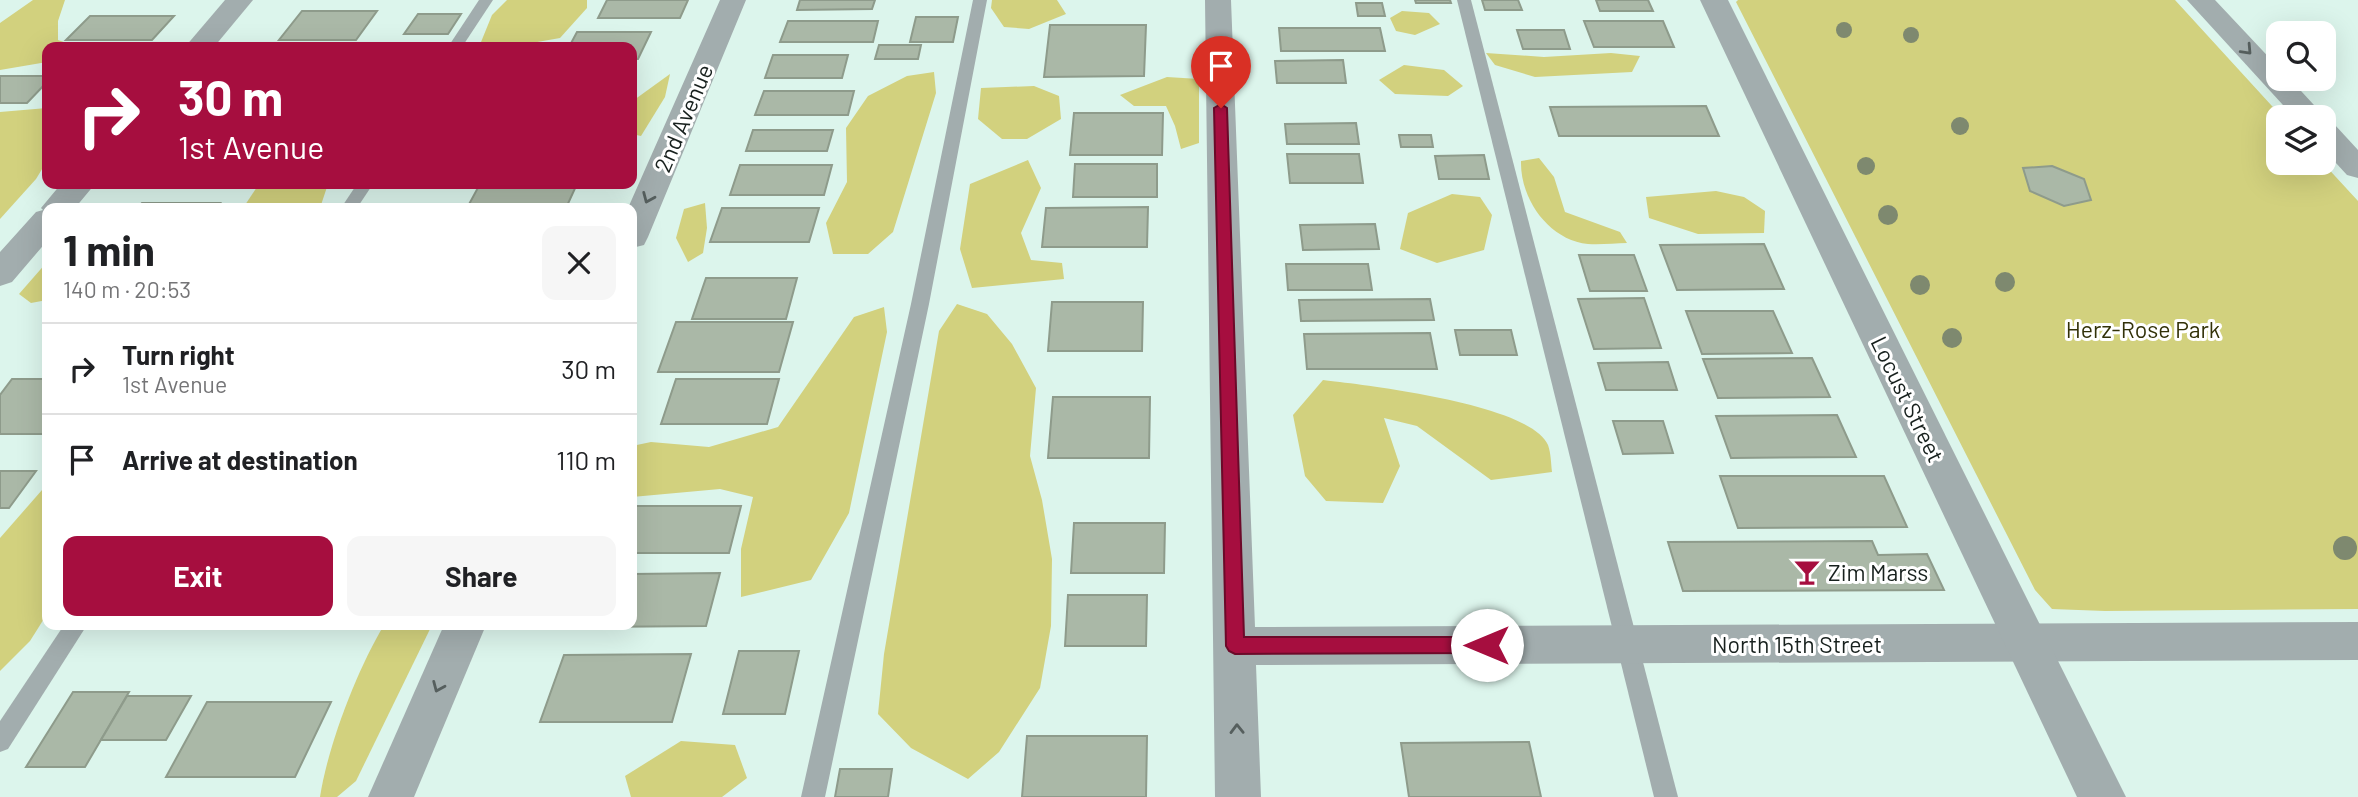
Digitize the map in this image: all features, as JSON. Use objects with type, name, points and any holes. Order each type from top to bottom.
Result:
[{"type":"street","points":[[203,42],[240,0]]},
{"type":"street","name":"2nd Avenue","points":[[637,225],[733,0]]},
{"type":"street","points":[[1218,0],[1238,797]]},
{"type":"street","name":"Locust Street","points":[[1714,0],[2102,797]]},
{"type":"street","points":[[2200,0],[2299,105]]},
{"type":"street","points":[[2336,145],[2358,168]]},
{"type":"street","points":[[62,203],[74,189]]},
{"type":"street","points":[[0,274],[42,226]]},
{"type":"street","points":[[391,797],[463,630]]},
{"type":"street","name":"North 15th Street","points":[[1235,646],[2358,641]]},
{"type":"lane","points":[[458,42],[486,0]]},
{"type":"lane","points":[[813,797],[918,318],[980,0]]},
{"type":"lane","points":[[1465,0],[1666,797]]},
{"type":"lane","points":[[0,741],[73,630]]},
{"type":"green space","points":[[33,0],[65,0],[58,21],[58,40],[64,42],[42,42],[42,63],[0,70],[0,23]]},
{"type":"green space","points":[[507,0],[587,0],[587,8],[560,38],[537,42],[481,42],[492,15]]},
{"type":"green space","points":[[992,0],[1057,0],[1066,14],[1029,29],[1004,27],[991,8]]},
{"type":"green space","name":"Herz-Rose Park","points":[[2175,0],[2271,105],[2266,105],[2266,175],[2334,175],[2358,201],[2358,609],[2052,609],[2035,590],[1736,2]]},
{"type":"green space","points":[[1402,11],[1429,13],[1440,24],[1415,35],[1396,31],[1390,18]]},
{"type":"green space","points":[[1486,53],[1544,57],[1611,53],[1640,56],[1632,72],[1535,77],[1495,65]]},
{"type":"green space","points":[[1404,65],[1444,70],[1463,86],[1448,96],[1395,94],[1379,80]]},
{"type":"green space","points":[[934,72],[936,93],[893,232],[868,254],[833,254],[826,223],[847,182],[846,128],[868,96],[907,76]]},
{"type":"green space","points":[[670,74],[665,97],[641,136],[637,135],[637,98]]},
{"type":"green space","points":[[1167,77],[1199,79],[1199,143],[1181,149],[1166,106],[1134,106],[1120,95]]},
{"type":"green space","points":[[1034,86],[1059,96],[1061,119],[1027,139],[1002,139],[978,119],[981,88]]},
{"type":"green space","points":[[42,108],[42,169],[0,219],[0,112]]},
{"type":"green space","points":[[1539,158],[1554,177],[1565,212],[1620,232],[1627,243],[1588,244],[1574,241],[1549,226],[1531,203],[1522,175],[1521,161]]},
{"type":"green space","points":[[1028,160],[1041,188],[1021,233],[1031,260],[1062,263],[1064,279],[972,288],[960,249],[970,184]]},
{"type":"green space","points":[[256,189],[326,189],[322,203],[246,203]]},
{"type":"green space","points":[[1716,191],[1744,197],[1765,211],[1764,233],[1698,234],[1649,218],[1646,197]]},
{"type":"green space","points":[[1452,194],[1480,197],[1492,215],[1484,250],[1437,263],[1400,249],[1408,213]]},
{"type":"green space","points":[[705,203],[707,228],[703,253],[688,262],[676,238],[684,209]]},
{"type":"green space","points":[[42,268],[42,301],[31,303],[19,294]]},
{"type":"green space","points":[[957,304],[987,314],[1012,344],[1036,388],[1030,456],[1042,500],[1052,559],[1051,626],[1040,688],[999,752],[968,779],[911,748],[878,714],[884,654],[939,331]]},
{"type":"green space","points":[[884,307],[887,332],[849,513],[811,580],[741,597],[741,549],[753,497],[720,489],[637,497],[637,445],[651,442],[709,447],[778,427],[854,317]]},
{"type":"green space","points":[[1323,380],[1445,399],[1512,418],[1535,431],[1548,445],[1552,472],[1491,480],[1417,426],[1384,418],[1400,466],[1383,503],[1326,501],[1305,476],[1293,415]]},
{"type":"green space","points":[[42,490],[42,622],[30,641],[0,671],[0,538]]},
{"type":"green space","points":[[381,630],[430,630],[356,781],[337,797],[320,797],[345,708]]},
{"type":"green space","points":[[681,741],[735,745],[747,778],[722,797],[631,797],[625,776]]},
{"type":"building","points":[[607,0],[688,0],[680,18],[598,18]]},
{"type":"building","points":[[800,0],[875,0],[872,9],[797,10]]},
{"type":"building","points":[[1415,0],[1450,0],[1451,3],[1416,3]]},
{"type":"building","points":[[1482,0],[1518,0],[1522,10],[1485,10]]},
{"type":"building","points":[[1596,0],[1648,0],[1653,11],[1600,11]]},
{"type":"building","points":[[1356,3],[1382,3],[1385,16],[1358,16]]},
{"type":"building","points":[[302,11],[377,11],[356,40],[279,40]]},
{"type":"building","points":[[418,14],[461,14],[448,34],[404,34]]},
{"type":"building","points":[[90,16],[174,16],[152,40],[66,40]]},
{"type":"building","points":[[916,17],[958,17],[953,42],[910,42]]},
{"type":"building","points":[[788,21],[878,21],[873,42],[780,42]]},
{"type":"building","points":[[1584,21],[1663,21],[1674,47],[1594,47]]},
{"type":"building","points":[[1050,25],[1146,25],[1144,76],[1044,77]]},
{"type":"building","points":[[1279,28],[1380,28],[1385,51],[1281,51]]},
{"type":"building","points":[[1517,30],[1564,30],[1570,49],[1523,49]]},
{"type":"building","points":[[577,32],[651,32],[638,59],[637,42],[572,42]]},
{"type":"building","points":[[879,45],[921,45],[918,59],[875,59]]},
{"type":"building","points":[[773,55],[848,55],[842,78],[765,78]]},
{"type":"building","points":[[1343,60],[1346,83],[1277,83],[1275,61]]},
{"type":"building","points":[[0,76],[42,76],[42,87],[27,103],[0,103]]},
{"type":"building","points":[[764,91],[854,91],[848,115],[755,115]]},
{"type":"building","points":[[1706,106],[1719,136],[1559,136],[1550,107]]},
{"type":"building","points":[[1074,113],[1163,113],[1162,155],[1070,155]]},
{"type":"building","points":[[1356,123],[1359,144],[1287,144],[1285,124]]},
{"type":"building","points":[[753,130],[833,130],[827,151],[746,151]]},
{"type":"building","points":[[1399,135],[1431,135],[1433,147],[1401,147]]},
{"type":"building","points":[[1287,154],[1359,154],[1363,183],[1290,183]]},
{"type":"building","points":[[1484,155],[1489,179],[1439,179],[1435,156]]},
{"type":"building","points":[[1075,164],[1157,164],[1157,197],[1073,197]]},
{"type":"building","points":[[740,165],[832,165],[824,195],[730,195]]},
{"type":"building","points":[[2052,166],[2084,179],[2091,200],[2064,206],[2030,191],[2023,168]]},
{"type":"building","points":[[477,189],[575,189],[568,203],[470,203]]},
{"type":"building","points":[[1148,207],[1147,247],[1042,247],[1046,208]]},
{"type":"building","points":[[722,208],[819,208],[809,242],[710,242]]},
{"type":"building","points":[[1375,224],[1379,249],[1303,250],[1300,225]]},
{"type":"building","points":[[1764,244],[1784,289],[1677,290],[1660,245]]},
{"type":"building","points":[[1579,255],[1634,255],[1647,291],[1590,291]]},
{"type":"building","points":[[1286,264],[1368,264],[1372,290],[1288,290]]},
{"type":"building","points":[[706,278],[797,278],[786,319],[692,319]]},
{"type":"building","points":[[1644,298],[1661,348],[1594,349],[1578,299]]},
{"type":"building","points":[[1430,299],[1434,320],[1301,321],[1299,300]]},
{"type":"building","points":[[1052,302],[1143,302],[1142,351],[1048,351]]},
{"type":"building","points":[[1686,311],[1773,311],[1792,353],[1702,354]]},
{"type":"building","points":[[676,322],[793,322],[779,372],[658,372]]},
{"type":"building","points":[[1455,330],[1511,330],[1517,355],[1460,355]]},
{"type":"building","points":[[1430,333],[1437,369],[1307,369],[1304,334]]},
{"type":"building","points":[[1812,358],[1830,397],[1718,398],[1703,359]]},
{"type":"building","points":[[1668,362],[1677,390],[1606,390],[1598,363]]},
{"type":"building","points":[[12,379],[42,379],[42,434],[0,434],[0,395]]},
{"type":"building","points":[[676,379],[779,379],[767,424],[661,424]]},
{"type":"building","points":[[1053,397],[1150,397],[1149,458],[1048,458]]},
{"type":"building","points":[[1837,415],[1856,457],[1731,458],[1716,416]]},
{"type":"building","points":[[1613,421],[1663,421],[1673,453],[1623,454]]},
{"type":"building","points":[[0,471],[36,471],[9,508],[0,508]]},
{"type":"building","points":[[1720,476],[1884,476],[1907,527],[1738,528]]},
{"type":"building","points":[[637,506],[741,506],[729,553],[637,553]]},
{"type":"building","points":[[1074,523],[1165,523],[1164,573],[1071,573]]},
{"type":"building","name":"Zim Marss","points":[[1872,541],[1878,555],[1927,554],[1944,590],[1683,591],[1668,542]]},
{"type":"building","points":[[720,573],[706,626],[637,627],[637,574]]},
{"type":"building","points":[[1068,595],[1147,595],[1146,646],[1065,646]]},
{"type":"building","points":[[739,651],[799,651],[785,714],[723,714]]},
{"type":"building","points":[[691,654],[672,722],[540,722],[564,655]]},
{"type":"building","points":[[73,692],[129,692],[85,767],[26,767]]},
{"type":"building","points":[[127,696],[191,696],[166,740],[101,740]]},
{"type":"building","points":[[207,702],[331,702],[295,777],[166,777]]},
{"type":"building","points":[[1027,736],[1147,736],[1146,797],[1022,797]]},
{"type":"building","points":[[1529,742],[1541,797],[1409,797],[1401,743]]},
{"type":"building","points":[[840,769],[892,769],[888,797],[835,797]]},
{"type":"place","name":"Zim Marss","points":[[1807,572]]},
{"type":"route","points":[[1221,108],[1235,646],[1487,645]]}]
